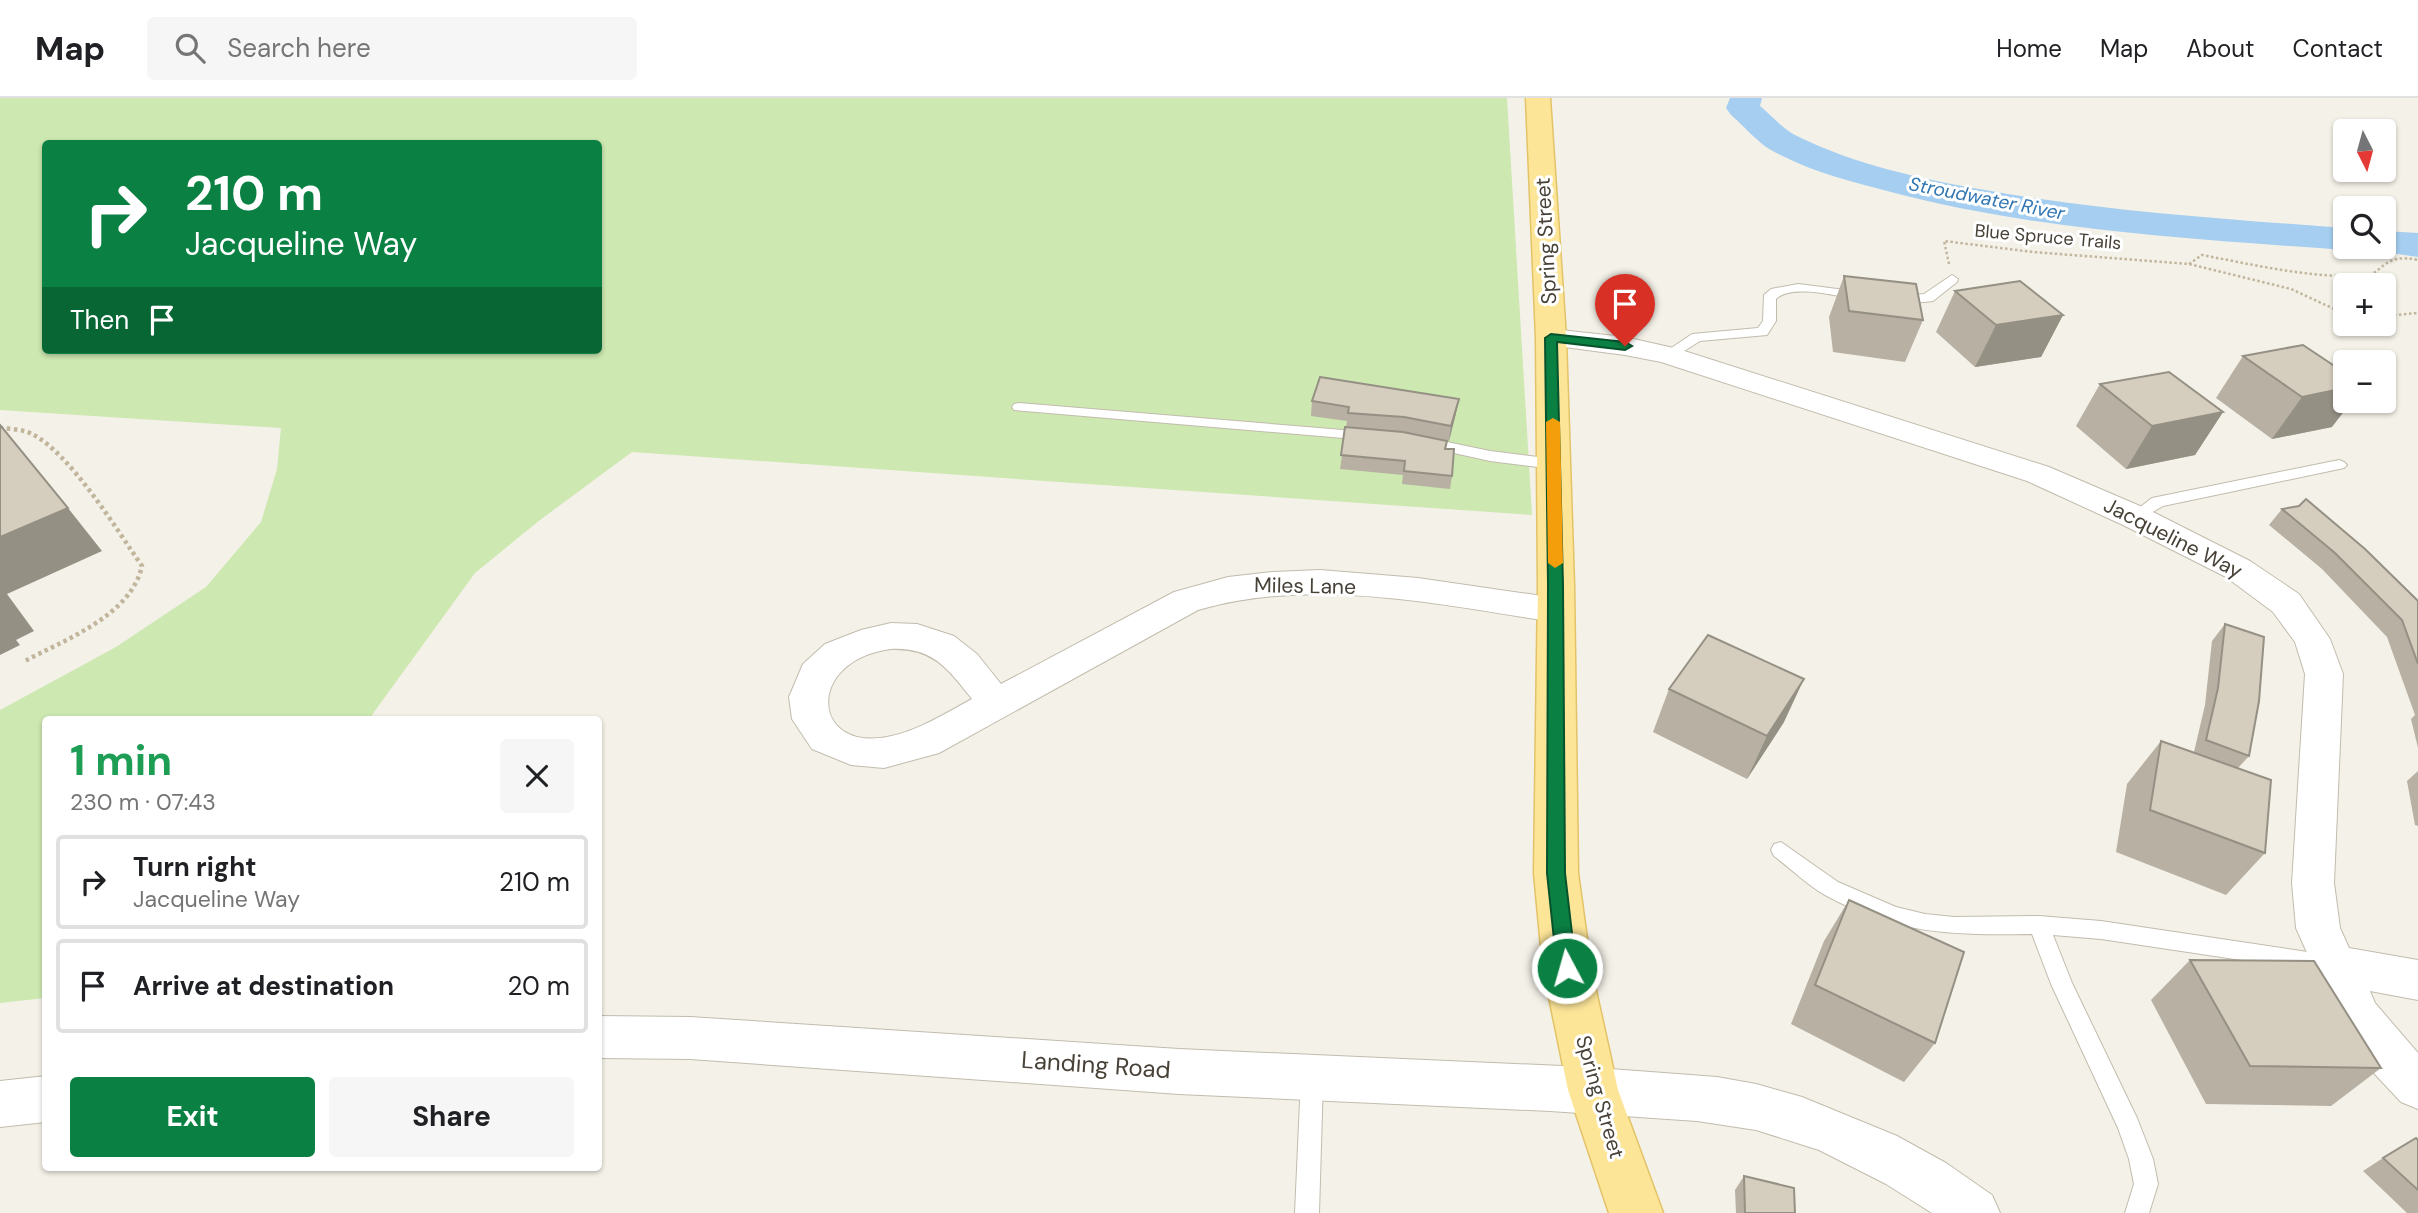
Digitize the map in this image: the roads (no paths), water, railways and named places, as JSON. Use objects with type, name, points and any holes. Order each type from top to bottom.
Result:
[{"type":"main road","name":"Spring Street","points":[[1538,98],[1551,338],[1554,464],[1556,873],[1567,968],[1593,1090],[1636,1213]]},
{"type":"street","name":"Jacqueline Way","points":[[1551,338],[1625,346],[1668,355],[2009,464],[2135,517],[2238,569],[2286,603],[2312,639],[2322,666],[2325,690],[2313,883],[2318,928],[2369,1033],[2418,1086]]},
{"type":"street","name":"Miles Lane","points":[[996,703],[950,651],[931,641],[896,636],[871,640],[836,656],[812,682],[806,701],[810,721],[822,737],[843,749],[869,754],[911,748],[996,703],[1186,601],[1235,587],[1286,582],[1319,583],[1417,591],[1556,610]]},
{"type":"street","points":[[2334,965],[2418,980]]},
{"type":"street","name":"Landing Road","points":[[602,1037],[690,1038],[1312,1079],[1593,1090],[1717,1099],[1774,1111],[1829,1129],[1891,1158],[1949,1193],[1974,1213]]},
{"type":"street","points":[[0,1104],[42,1099]]},
{"type":"lane","points":[[1668,355],[1697,337],[1753,334],[1769,328],[1769,298],[1778,290],[1798,288],[1905,302],[1928,298],[1952,279]]},
{"type":"lane","points":[[1019,407],[1377,437]]},
{"type":"lane","points":[[1412,440],[1490,456],[1554,464]]},
{"type":"lane","points":[[2135,517],[2158,502],[2339,465]]},
{"type":"lane","points":[[1781,850],[1831,888],[1893,915],[1925,923],[1954,926],[2039,925],[2101,930],[2334,965]]},
{"type":"lane","points":[[2039,925],[2062,984],[2129,1126],[2141,1160],[2146,1184],[2137,1213]]},
{"type":"lane","points":[[1307,1213],[1312,1079]]},
{"type":"waterway","name":"Stroudwater River","points":[[1746,98],[1743,108],[1782,142],[1847,170],[1930,191],[2023,208],[2119,220],[2333,238]]},
{"type":"waterway","name":"Stroudwater River","points":[[2396,243],[2418,245]]}]
